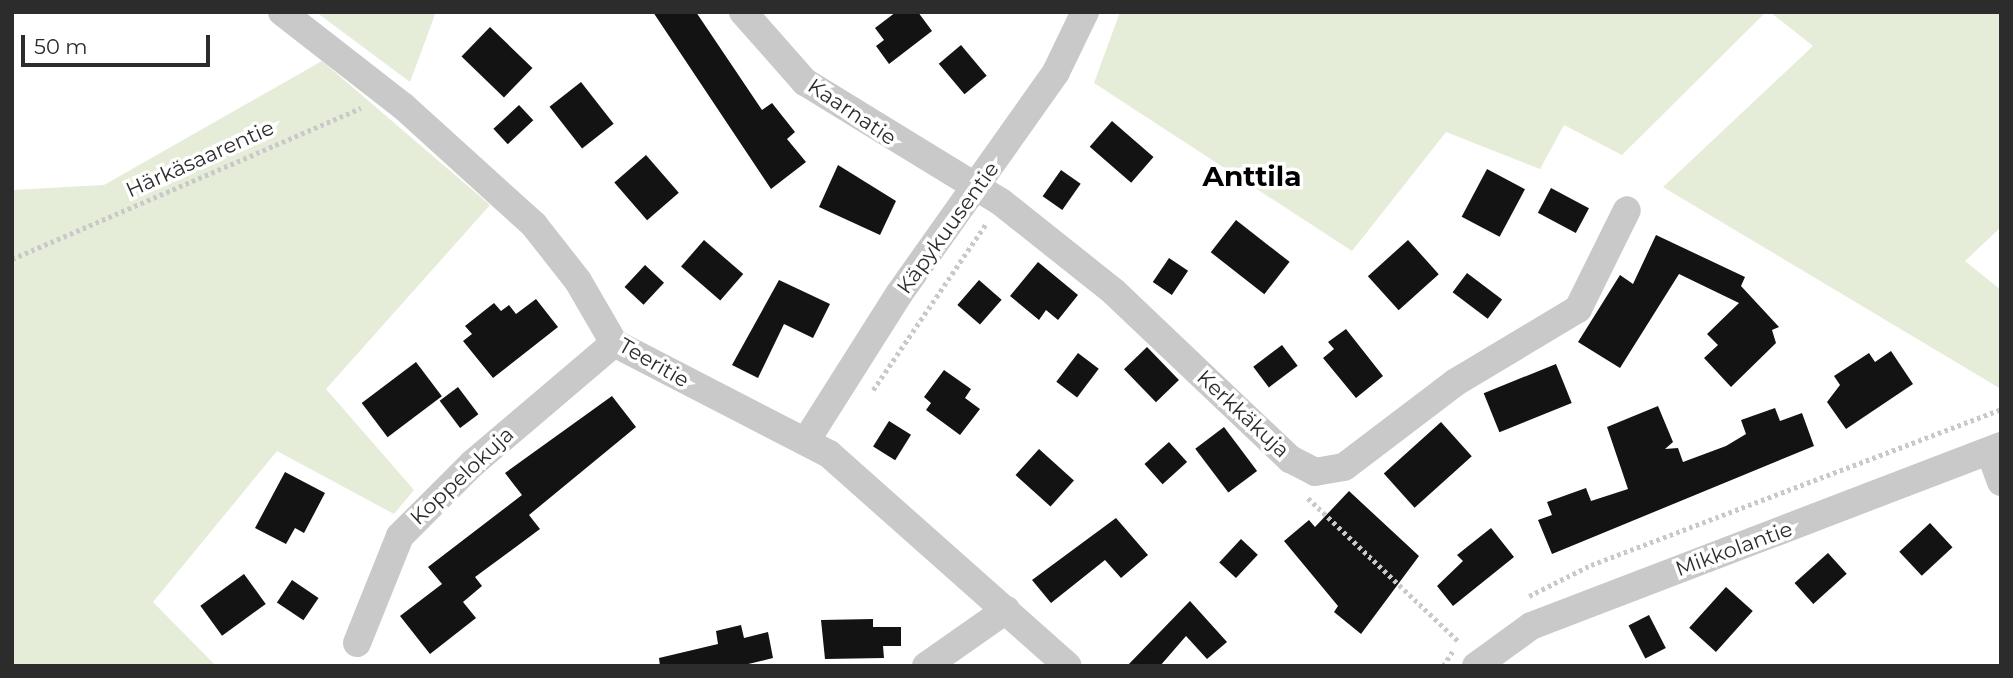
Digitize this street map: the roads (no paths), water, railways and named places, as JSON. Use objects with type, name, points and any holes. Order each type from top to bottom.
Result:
[{"type":"street","name":"Teeritie","points":[[282,12],[404,107],[534,225],[578,281],[614,343],[829,454],[1068,666]]},
{"type":"street","name":"Kaarnatie","points":[[743,12],[805,82],[979,188]]},
{"type":"street","name":"Käpykuusentie","points":[[806,441],[899,294],[979,188],[1056,72],[1085,12]]},
{"type":"street","name":"Kerkkäkuja","points":[[979,188],[1114,292],[1290,459],[1315,472],[1343,467],[1456,382],[1578,309],[1627,210]]},
{"type":"street","name":"Koppelokuja","points":[[357,643],[400,536],[472,464],[614,343]]},
{"type":"street","points":[[1995,449],[2001,481]]},
{"type":"street","name":"Mikkolantie","points":[[1476,666],[1531,626],[1995,449]]},
{"type":"street","points":[[926,666],[1006,610]]},
{"type":"district","name":"Anttila","points":[[1252,176]]}]
